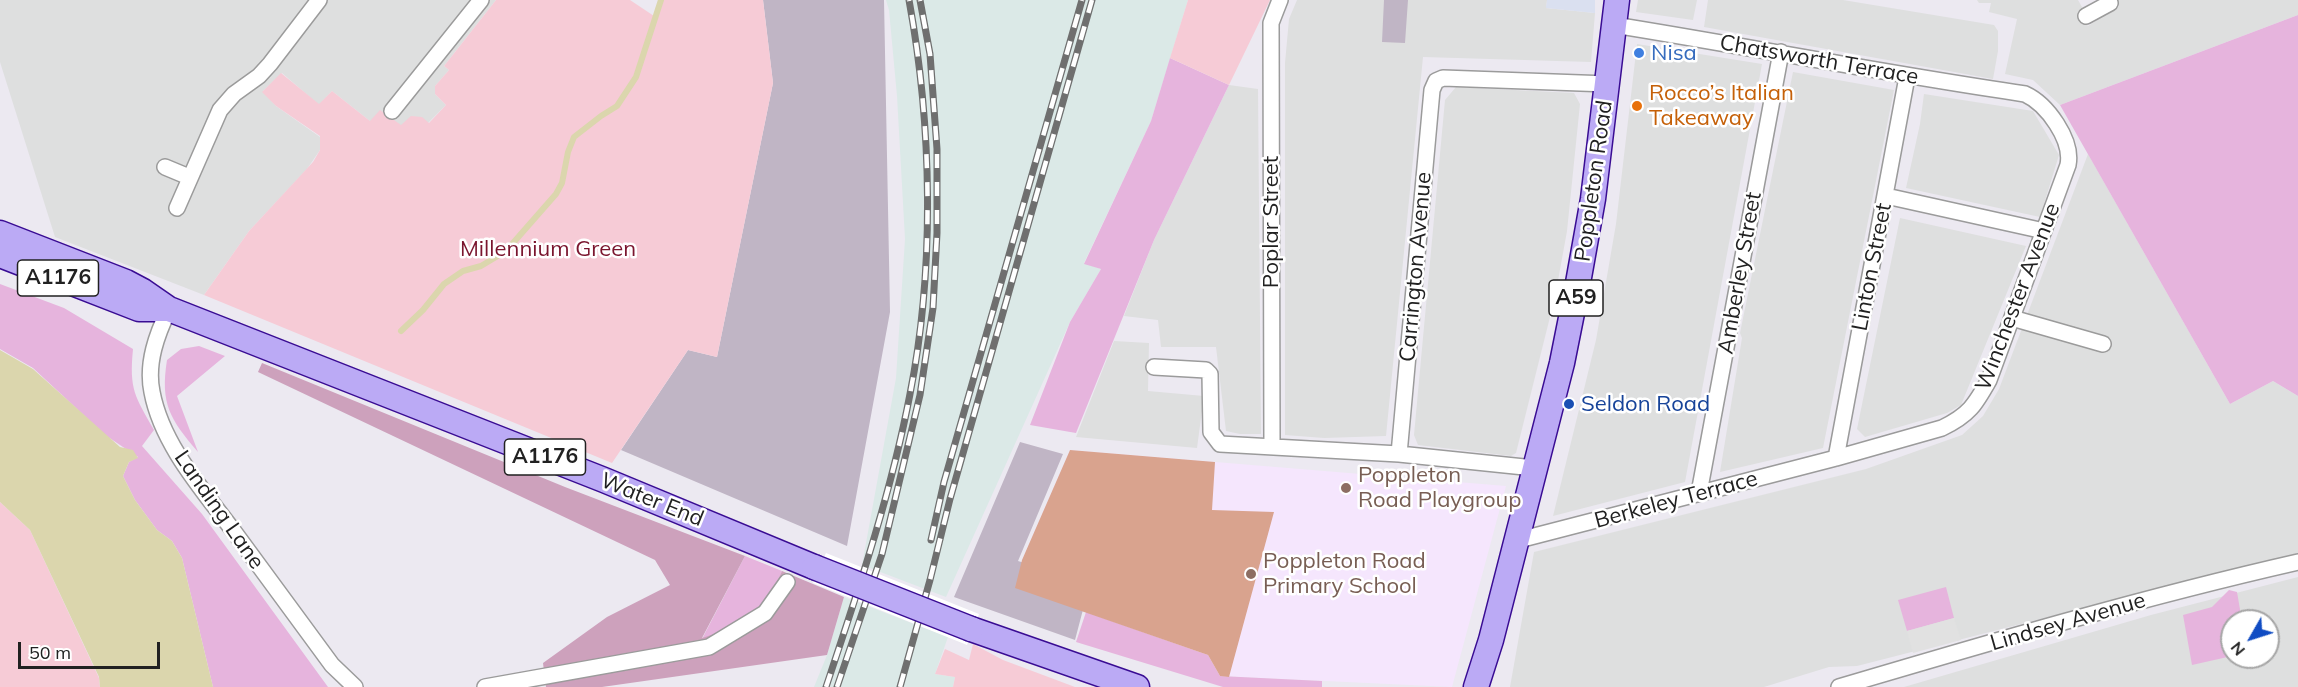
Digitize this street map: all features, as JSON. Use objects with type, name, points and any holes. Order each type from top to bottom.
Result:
[{"type":"main road","name":"Poppleton Road","points":[[1476,687],[1491,640],[1562,363],[1593,199],[1617,0]]},
{"type":"main road","name":"Water End","points":[[0,233],[126,282],[169,309],[604,480],[814,567],[971,629],[1137,687]]},
{"type":"main road","name":"Water End","points":[[0,255],[139,309],[169,309]]},
{"type":"street","points":[[177,208],[220,110],[234,94],[259,76],[270,64],[320,0]]},
{"type":"street","points":[[392,111],[481,0]]},
{"type":"street","name":"Poplar Street","points":[[1272,446],[1271,22],[1280,0]]},
{"type":"street","name":"Chatsworth Terrace","points":[[1614,25],[1781,52],[1907,77],[2025,94]]},
{"type":"street","name":"Amberley Street","points":[[1699,493],[1781,52]]},
{"type":"street","name":"Linton Street","points":[[1836,458],[1907,77]]},
{"type":"street","name":"Carrington Avenue","points":[[1399,454],[1432,90],[1436,81],[1443,78],[1608,84]]},
{"type":"street","name":"Winchester Avenue","points":[[1836,458],[1942,428],[1958,420],[1970,411],[1989,380],[2070,155],[2069,147],[2044,107],[2025,94]]},
{"type":"street","points":[[165,167],[189,177]]},
{"type":"street","points":[[1886,196],[2044,231]]},
{"type":"street","name":"Landing Lane","points":[[169,309],[158,334],[150,375],[152,392],[161,421],[184,464],[332,665],[355,687]]},
{"type":"street","points":[[2012,318],[2103,344]]},
{"type":"street","points":[[1154,367],[1206,370],[1210,374],[1211,432],[1220,444],[1399,454],[1534,468]]},
{"type":"street","name":"Berkeley Terrace","points":[[1515,541],[1836,458]]},
{"type":"street","name":"Lindsey Avenue","points":[[1839,687],[2083,617],[2227,578],[2298,562]]},
{"type":"street","points":[[484,687],[709,647],[765,613],[787,582]]},
{"type":"shaded area","points":[[0,0],[496,0],[444,66],[449,70],[435,86],[435,94],[446,105],[428,123],[401,126],[370,121],[332,91],[319,105],[282,73],[263,91],[276,106],[320,137],[320,150],[307,169],[249,231],[204,295],[55,237],[0,62]]},
{"type":"shaded area","points":[[763,0],[884,0],[890,312],[847,546],[621,450],[688,350],[717,357],[773,83]]},
{"type":"shaded area","points":[[886,0],[1188,0],[1151,121],[1084,263],[1101,269],[1070,322],[946,597],[862,565],[896,378],[905,239],[897,96],[889,10]]},
{"type":"shaded area","points":[[1297,0],[1547,0],[1546,8],[1595,13],[1591,62],[1423,57],[1386,436],[1324,438],[1285,435],[1285,63],[1289,19]]},
{"type":"shaded area","points":[[1384,0],[1408,0],[1405,43],[1382,42]]},
{"type":"shaded area","points":[[1547,0],[1595,0],[1595,13],[1546,8]]},
{"type":"shaded area","points":[[1638,0],[1697,0],[1693,20],[1636,12]]},
{"type":"shaded area","points":[[1708,0],[1843,0],[1994,25],[1998,31],[1998,51],[1993,79],[1704,27]]},
{"type":"shaded area","points":[[1977,0],[2078,0],[2082,7],[2079,15],[2088,26],[2119,6],[2117,0],[2298,0],[2298,15],[2060,105],[2033,80],[2005,74],[2017,19],[1989,12],[1991,3],[1979,3]]},
{"type":"shaded area","points":[[2298,15],[2298,396],[2273,381],[2230,404],[2060,105]]},
{"type":"shaded area","points":[[1637,44],[1762,64],[1685,482],[1553,516],[1596,340],[1616,224]]},
{"type":"shaded area","points":[[1170,58],[1229,85],[1154,240],[1076,433],[1030,425],[1070,322],[1101,269],[1084,264],[1151,121]]},
{"type":"shaded area","points":[[1793,72],[1894,90],[1823,448],[1720,472],[1742,338],[1740,333]]},
{"type":"shaded area","points":[[1229,85],[1258,89],[1261,434],[1226,431],[1216,347],[1161,347],[1158,320],[1124,316],[1154,240]]},
{"type":"shaded area","points":[[1456,87],[1574,93],[1580,104],[1567,231],[1555,297],[1516,453],[1511,456],[1418,445],[1414,435],[1445,100]]},
{"type":"shaded area","points":[[1924,94],[2033,111],[2059,155],[2040,217],[1906,188]]},
{"type":"shaded area","points":[[2088,154],[2230,404],[2273,381],[2298,396],[2298,553],[1857,666],[1829,667],[1764,687],[1510,687],[1534,552],[1866,469],[1962,435],[1983,416],[1999,389]]},
{"type":"shaded area","points":[[1900,218],[2026,246],[1961,405],[1947,413],[1865,437],[1857,429]]},
{"type":"shaded area","points":[[0,284],[64,308],[133,349],[132,374],[135,392],[154,430],[142,446],[202,514],[328,687],[213,687],[182,558],[172,541],[157,530],[135,500],[123,476],[129,462],[138,457],[105,435],[33,368],[0,349]]},
{"type":"shaded area","points":[[1114,341],[1149,343],[1148,391],[1204,396],[1197,448],[1076,437]]},
{"type":"shaded area","points":[[199,346],[225,356],[177,396],[198,452],[180,430],[169,410],[166,400],[165,375],[167,360],[181,349]]},
{"type":"shaded area","points":[[0,350],[33,369],[120,447],[133,450],[138,458],[129,462],[123,476],[135,500],[157,530],[172,541],[182,558],[213,687],[100,687],[99,677],[30,530],[0,502]]},
{"type":"shaded area","points":[[262,363],[565,487],[745,556],[702,638],[720,632],[756,610],[769,596],[782,571],[844,597],[827,655],[602,687],[546,687],[543,663],[607,617],[670,585],[655,560],[258,372]]},
{"type":"shaded area","points":[[1020,442],[1063,454],[1018,561],[1090,583],[1075,640],[954,597]]},
{"type":"shaded area","name":"Poppleton Road Primary School","points":[[1070,450],[1506,486],[1452,687],[1220,676],[1208,655],[1015,588],[1022,560]]},
{"type":"shaded area","points":[[1070,450],[1215,462],[1212,510],[1274,512],[1229,677],[1220,676],[1208,655],[1015,588],[1022,560]]},
{"type":"shaded area","points":[[745,556],[782,571],[774,587],[763,603],[748,616],[702,639]]},
{"type":"shaded area","points":[[2298,577],[2298,687],[1904,687],[2151,615]]},
{"type":"shaded area","points":[[1946,587],[1954,618],[1907,631],[1898,600]]},
{"type":"shaded area","points":[[2229,590],[2237,592],[2240,609],[2220,609],[2220,659],[2192,665],[2183,615],[2212,607]]},
{"type":"shaded area","points":[[844,597],[948,637],[935,674],[955,677],[953,687],[814,687],[827,655]]},
{"type":"shaded area","points":[[1086,612],[1208,655],[1220,676],[1322,681],[1322,687],[1223,687],[1076,642]]},
{"type":"shaded area","points":[[1954,618],[1961,640],[1913,653],[1907,631]]},
{"type":"green space","name":"Millennium Green","points":[[496,0],[630,0],[654,16],[660,0],[763,0],[773,83],[717,357],[688,350],[612,463],[204,295],[249,231],[313,162],[320,150],[320,136],[276,106],[262,92],[281,73],[319,104],[332,91],[370,121],[380,110],[401,125],[411,116],[422,117],[429,123],[446,105],[435,94],[435,86],[449,70],[444,66]]},
{"type":"green space","points":[[1188,0],[1270,0],[1229,85],[1170,58]]},
{"type":"green space","points":[[0,502],[30,530],[99,678],[100,687],[0,687]]},
{"type":"green space","points":[[973,644],[1003,660],[1075,687],[953,687],[955,677],[935,674],[945,649],[969,660]]},
{"type":"pier","points":[[826,553],[979,614],[967,645],[813,583]]},
{"type":"waterway","points":[[401,331],[423,310],[444,284],[463,271],[481,266],[506,251],[556,194],[562,183],[568,152],[574,137],[617,106],[636,77],[661,0]]},
{"type":"railway","points":[[826,687],[884,505],[910,394],[924,297],[927,247],[926,146],[917,48],[909,0]]},
{"type":"railway","points":[[837,687],[882,554],[920,395],[933,308],[937,233],[937,149],[930,54],[920,0]]},
{"type":"railway","points":[[931,540],[944,482],[1082,0]]},
{"type":"railway","points":[[900,687],[950,499],[1092,0]]},
{"type":"place","name":"Nisa","points":[[1639,53]]},
{"type":"place","name":"Rocco’s Italian Takeaway","points":[[1637,106]]},
{"type":"place","name":"Seldon Road","points":[[1569,404]]},
{"type":"place","name":"Poppleton Road Playgroup","points":[[1346,488]]},
{"type":"place","name":"Poppleton Road Primary School","points":[[1251,574]]}]
